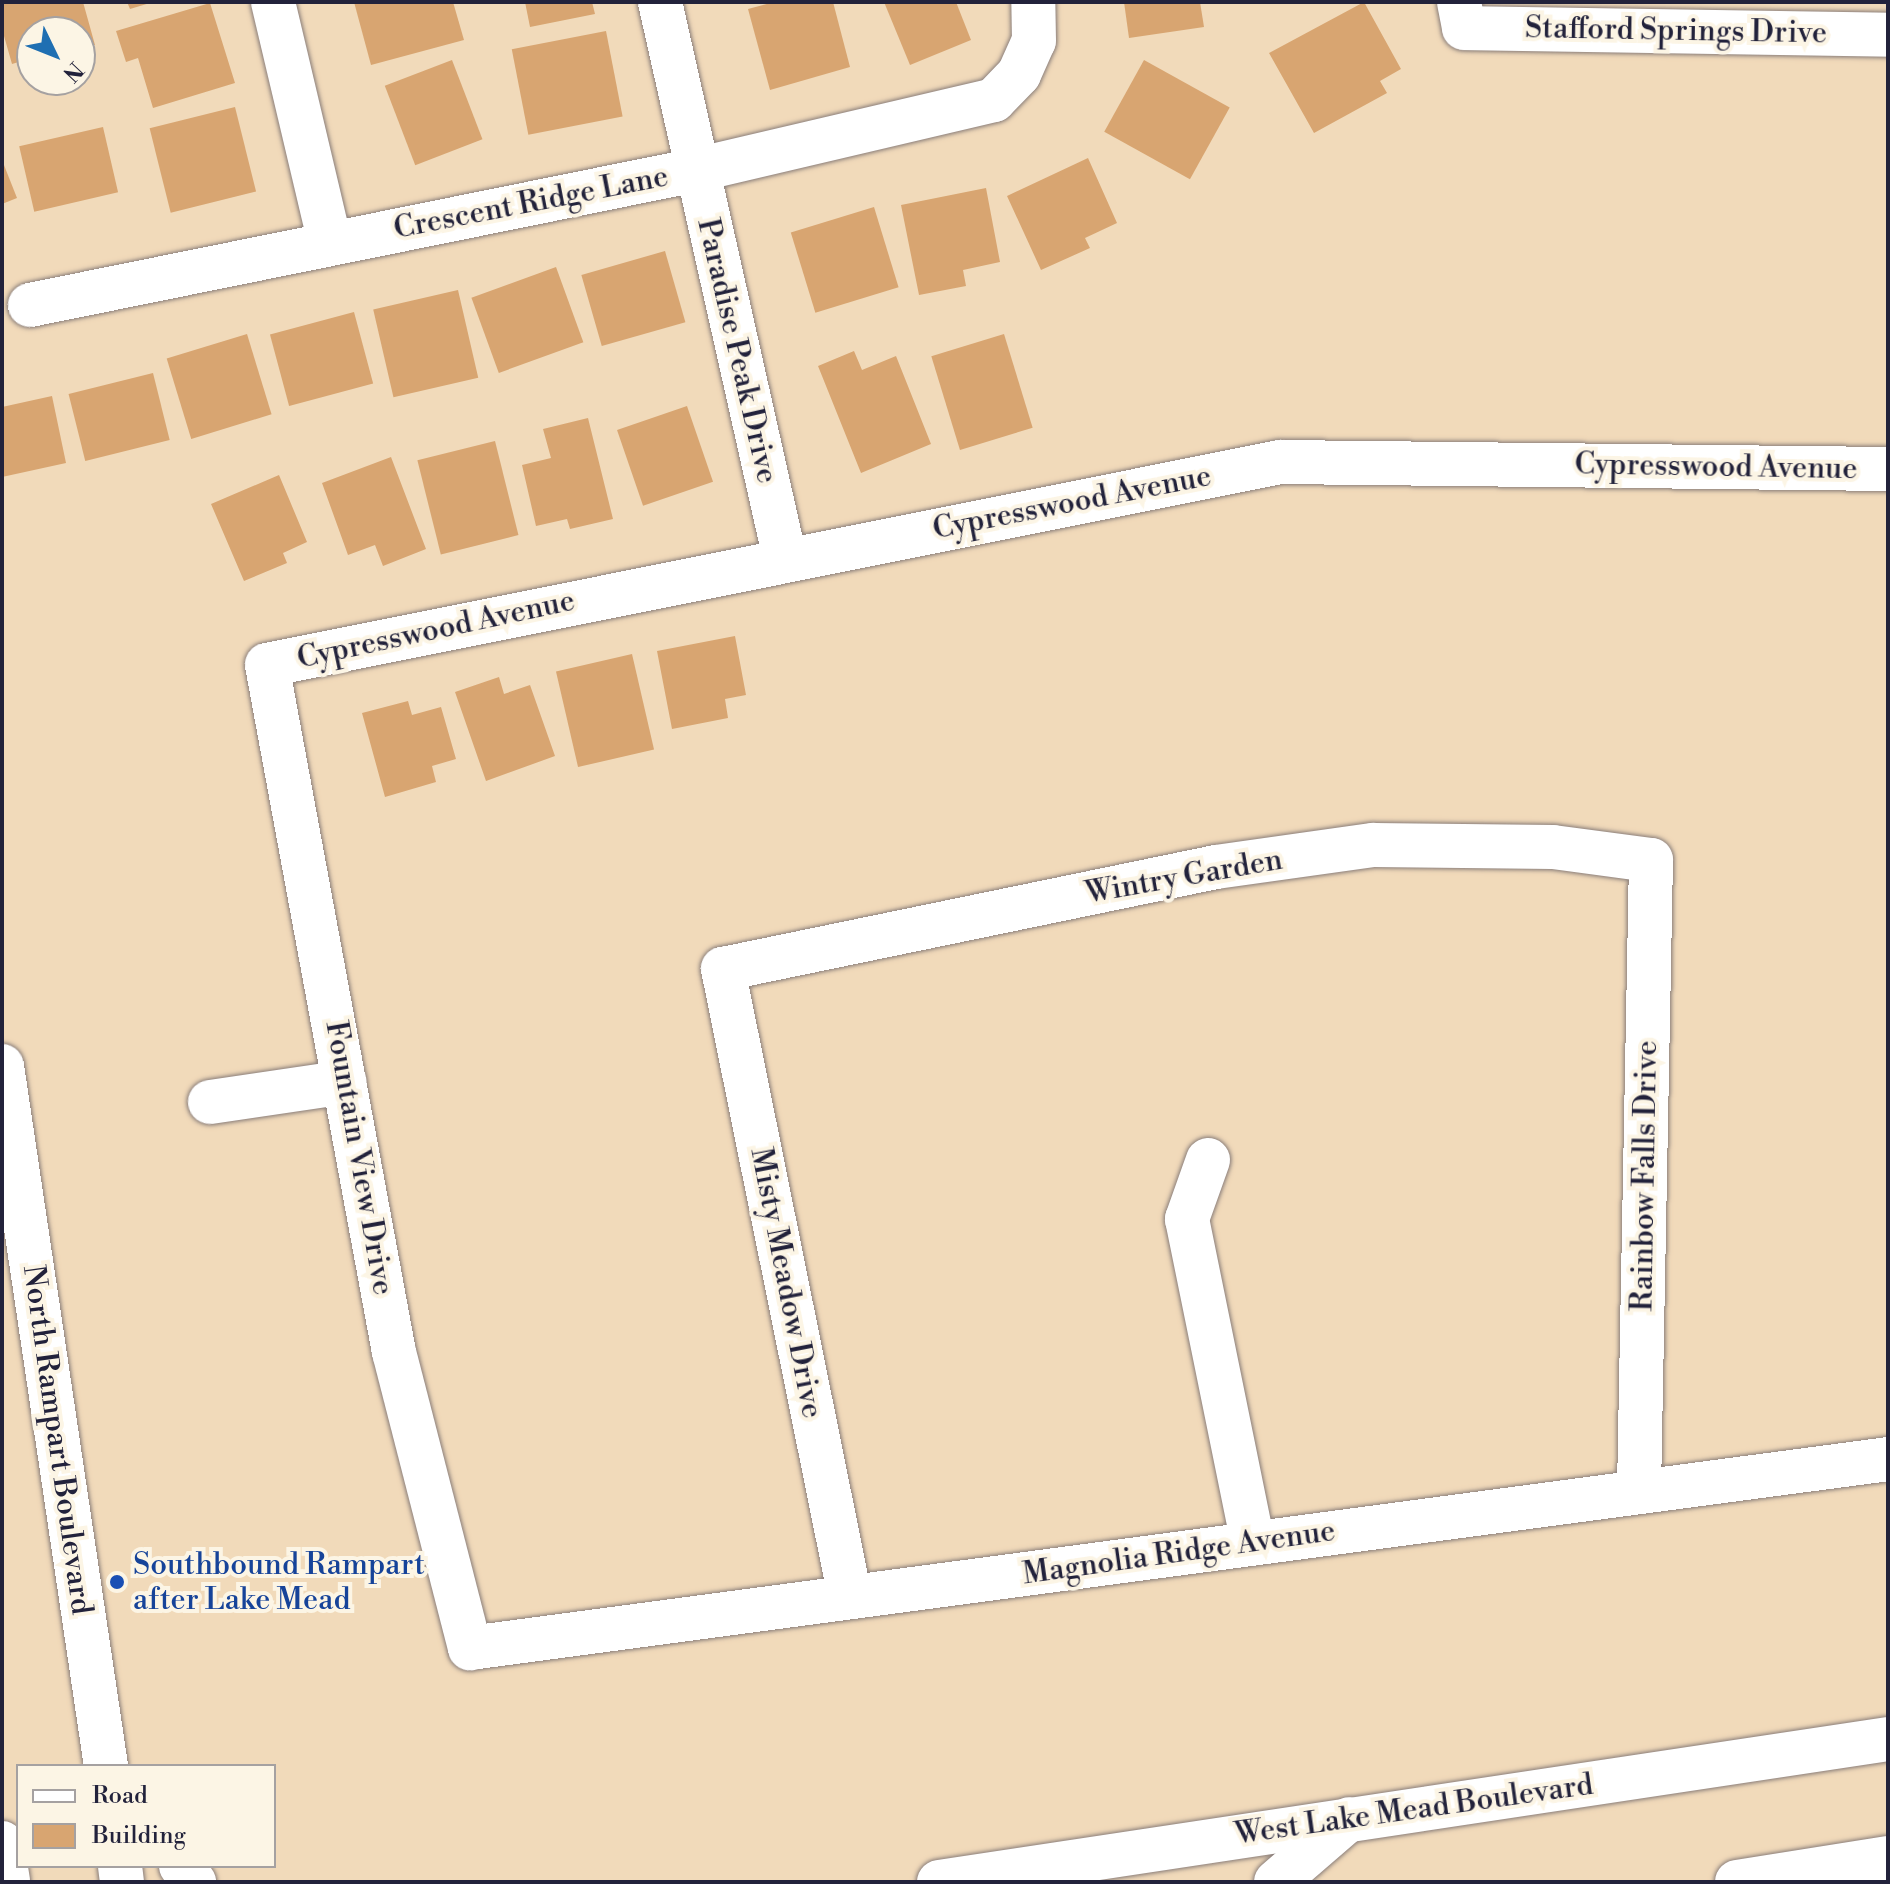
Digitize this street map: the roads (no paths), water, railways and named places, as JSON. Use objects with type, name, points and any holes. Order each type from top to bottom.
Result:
[{"type":"street","points":[[273,2],[330,243]]},
{"type":"street","name":"Paradise Peak Drive","points":[[660,2],[785,559]]},
{"type":"street","name":"Crescent Ridge Lane","points":[[30,305],[696,170],[994,100],[1019,74],[1034,41],[1033,2]]},
{"type":"street","name":"Stafford Springs Drive","points":[[1462,15],[1888,35]]},
{"type":"street","name":"Cypresswood Avenue","points":[[267,665],[1280,462],[1888,469]]},
{"type":"street","name":"Fountain View Drive","points":[[267,665],[394,1352],[470,1648]]},
{"type":"street","name":"Wintry Garden","points":[[723,969],[1216,867],[1373,845],[1553,847],[1651,860]]},
{"type":"street","name":"Rainbow Falls Drive","points":[[1639,1492],[1651,860]]},
{"type":"street","name":"Misty Meadow Drive","points":[[723,969],[850,1597]]},
{"type":"street","name":"North Rampart Boulevard","points":[[2,1066],[106,1764]]},
{"type":"street","points":[[210,1102],[345,1082]]},
{"type":"street","points":[[1208,1160],[1187,1219],[1253,1543]]},
{"type":"street","name":"Magnolia Ridge Avenue","points":[[470,1648],[1888,1459]]},
{"type":"street","name":"West Lake Mead Boulevard","points":[[939,1882],[1888,1739]]},
{"type":"street","points":[[1276,1882],[1349,1819]]},
{"type":"street","points":[[2,1843],[8,1882]]},
{"type":"street","points":[[1737,1882],[1888,1858]]},
{"type":"place","name":"Southbound Rampart after Lake Mead","points":[[117,1582]]}]
